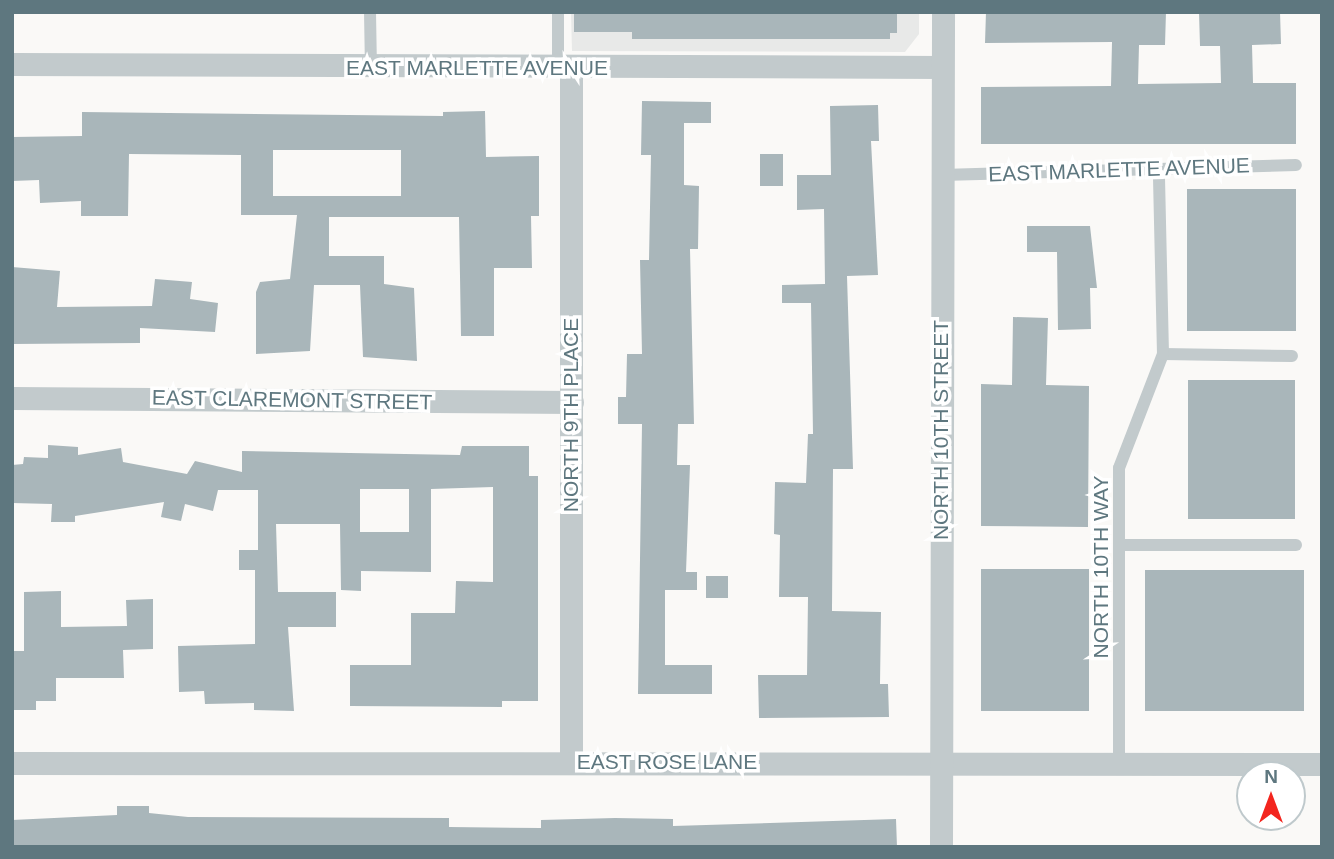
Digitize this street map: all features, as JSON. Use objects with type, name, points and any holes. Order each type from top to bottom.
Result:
[{"type":"street","name":"NORTH 10TH STREET","points":[[942,847],[940,761],[943,12]]},
{"type":"street","name":"EAST MARLETTE AVENUE","points":[[12,64],[564,68],[942,67]]},
{"type":"street","name":"NORTH 9TH PLACE","points":[[564,68],[572,402],[571,762]]},
{"type":"street","name":"EAST CLAREMONT STREET","points":[[12,398],[572,402]]},
{"type":"street","name":"EAST ROSE LANE","points":[[12,763],[940,761],[1322,764]]},
{"type":"lane","points":[[370,12],[371,67]]},
{"type":"lane","points":[[558,12],[564,68]]},
{"type":"lane","name":"EAST MARLETTE AVENUE","points":[[942,175],[1159,171],[1184,165],[1296,165]]},
{"type":"lane","name":"NORTH 10TH WAY","points":[[1119,762],[1123,545],[1119,468],[1163,354],[1159,171]]},
{"type":"lane","points":[[1163,354],[1292,356]]},
{"type":"lane","points":[[1123,545],[1296,545]]},
{"type":"shaded area","points":[[571,12],[919,12],[919,34],[905,52],[572,51]]},
{"type":"building","points":[[574,12],[897,12],[897,33],[890,33],[890,39],[632,39],[632,32],[574,32]]},
{"type":"building","points":[[986,12],[1166,12],[1165,45],[1139,45],[1138,84],[1221,83],[1220,46],[1200,46],[1199,12],[1280,12],[1281,44],[1252,45],[1253,83],[1296,83],[1296,144],[981,144],[981,87],[1111,86],[1112,42],[985,43]]},
{"type":"building","points":[[642,101],[711,102],[711,123],[684,123],[684,185],[699,186],[698,249],[690,249],[694,424],[678,424],[677,465],[690,465],[686,572],[697,572],[697,590],[665,590],[665,665],[712,665],[712,694],[638,694],[642,424],[618,424],[618,397],[626,397],[627,354],[642,354],[640,260],[649,260],[651,155],[641,155]]},
{"type":"building","points":[[878,105],[879,141],[871,141],[878,275],[847,276],[853,469],[833,469],[832,611],[881,612],[880,684],[888,684],[889,717],[759,718],[758,675],[807,675],[808,597],[779,597],[780,535],[774,534],[775,482],[806,483],[808,434],[813,434],[811,303],[782,303],[782,285],[825,284],[824,209],[797,210],[797,175],[831,175],[830,106]]},
{"type":"building","points":[[485,111],[486,157],[539,156],[539,216],[531,216],[532,268],[494,268],[494,336],[461,336],[459,217],[329,217],[329,256],[384,256],[384,284],[414,288],[417,361],[363,357],[360,285],[314,285],[310,351],[256,354],[256,292],[260,282],[290,279],[297,215],[241,215],[241,155],[129,154],[128,216],[81,216],[81,201],[40,203],[39,180],[12,181],[12,137],[82,136],[82,112],[443,116],[443,112]],"holes":[[[273,150],[401,150],[401,196],[273,196]]]},
{"type":"building","points":[[760,154],[783,154],[783,186],[760,186]]},
{"type":"building","points":[[1187,189],[1296,189],[1296,331],[1187,331]]},
{"type":"building","points":[[1027,226],[1090,226],[1097,288],[1090,288],[1091,329],[1058,330],[1057,252],[1027,252]]},
{"type":"building","points":[[12,267],[60,271],[57,307],[152,306],[155,279],[192,282],[190,299],[218,303],[215,332],[140,328],[140,343],[12,344]]},
{"type":"building","points":[[1013,317],[1048,318],[1046,385],[1089,386],[1088,527],[981,526],[981,384],[1012,385]]},
{"type":"building","points":[[1188,380],[1295,380],[1295,519],[1188,519]]},
{"type":"building","points":[[48,445],[78,447],[78,455],[121,448],[123,462],[187,474],[195,461],[242,472],[242,451],[460,455],[462,446],[529,446],[529,476],[538,476],[538,701],[502,701],[502,707],[350,706],[350,665],[411,665],[411,613],[455,613],[456,581],[493,582],[493,487],[431,489],[431,572],[361,571],[361,591],[341,590],[340,524],[276,524],[278,592],[336,592],[336,627],[288,627],[294,711],[254,710],[254,703],[205,704],[204,691],[179,692],[178,646],[255,644],[255,570],[239,570],[239,550],[258,550],[258,490],[218,490],[213,511],[185,504],[181,521],[161,517],[164,502],[75,516],[75,522],[51,522],[52,504],[12,503],[12,465],[23,464],[24,457],[48,458]],"holes":[[[360,489],[409,489],[409,532],[360,532]]]},
{"type":"building","points":[[981,569],[1089,569],[1089,711],[981,711]]},
{"type":"building","points":[[1145,570],[1304,570],[1304,711],[1145,711]]},
{"type":"building","points":[[706,576],[728,576],[728,598],[706,598]]},
{"type":"building","points":[[61,591],[61,627],[127,626],[126,600],[153,599],[153,649],[123,650],[124,678],[56,678],[56,701],[36,701],[36,710],[12,710],[12,651],[24,651],[24,592]]},
{"type":"building","points":[[117,806],[149,806],[149,813],[188,817],[449,818],[449,827],[541,828],[541,820],[615,818],[673,819],[673,826],[896,819],[897,847],[12,847],[12,820],[117,815]]}]
